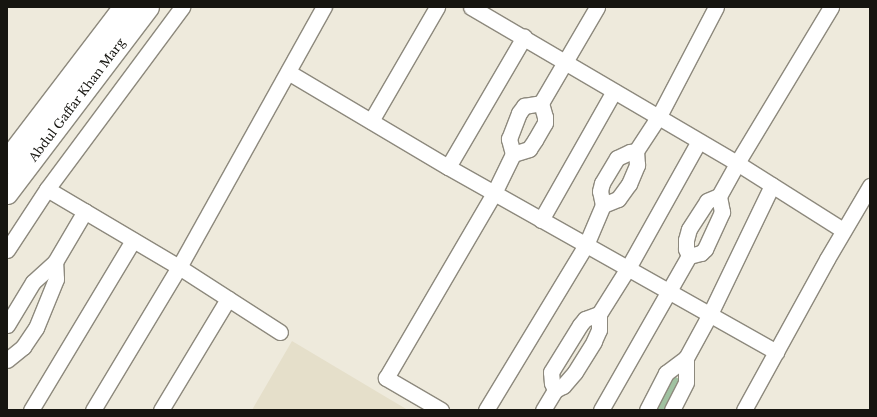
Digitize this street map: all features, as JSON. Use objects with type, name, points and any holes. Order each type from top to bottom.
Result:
[{"type":"main road","name":"Abdul Gaffar Khan Marg","points":[[7,162],[125,7]]},
{"type":"main road","name":"Abdul Gaffar Khan Marg","points":[[7,193],[148,7]]},
{"type":"street","points":[[7,250],[47,189],[182,7]]},
{"type":"street","points":[[93,410],[179,267],[324,7]]},
{"type":"street","points":[[371,122],[437,7]]},
{"type":"street","points":[[471,7],[737,162],[843,230]]},
{"type":"street","points":[[513,154],[528,149],[545,123],[541,103],[597,7]]},
{"type":"street","points":[[603,205],[618,198],[628,184],[638,165],[636,151],[659,116],[716,7]]},
{"type":"street","points":[[602,410],[689,256],[701,253],[705,249],[722,212],[720,196],[737,162],[830,7]]},
{"type":"street","points":[[448,167],[524,37]]},
{"type":"street","points":[[288,72],[448,167],[776,352]]},
{"type":"street","points":[[541,220],[614,91]]},
{"type":"street","points":[[441,410],[386,378],[494,193],[513,154],[509,139],[519,113],[524,106],[541,103]]},
{"type":"street","points":[[543,410],[555,390],[563,386],[569,380],[591,347],[599,330],[599,314],[628,268],[699,141]]},
{"type":"street","points":[[486,410],[586,245],[603,205],[600,192],[602,183],[617,158],[623,154],[636,151]]},
{"type":"street","points":[[646,410],[666,373],[686,358],[710,314],[772,185]]},
{"type":"street","points":[[744,410],[843,230],[870,186]]},
{"type":"street","points":[[47,189],[179,267],[280,332]]},
{"type":"street","points":[[689,256],[686,248],[686,240],[689,229],[707,201],[720,196]]},
{"type":"street","points":[[7,325],[33,282],[42,272],[55,262],[85,211]]},
{"type":"street","points":[[31,410],[133,240]]},
{"type":"street","points":[[7,360],[23,347],[36,328],[56,279],[55,262]]},
{"type":"street","points":[[161,410],[228,299]]},
{"type":"street","points":[[555,390],[552,383],[552,372],[580,325],[585,319],[599,314]]},
{"type":"street","points":[[672,410],[686,382],[686,358]]},
{"type":"shaded area","points":[[292,341],[391,400],[408,410],[252,410]]},
{"type":"green space","points":[[671,374],[685,383],[668,410],[652,410]]}]
